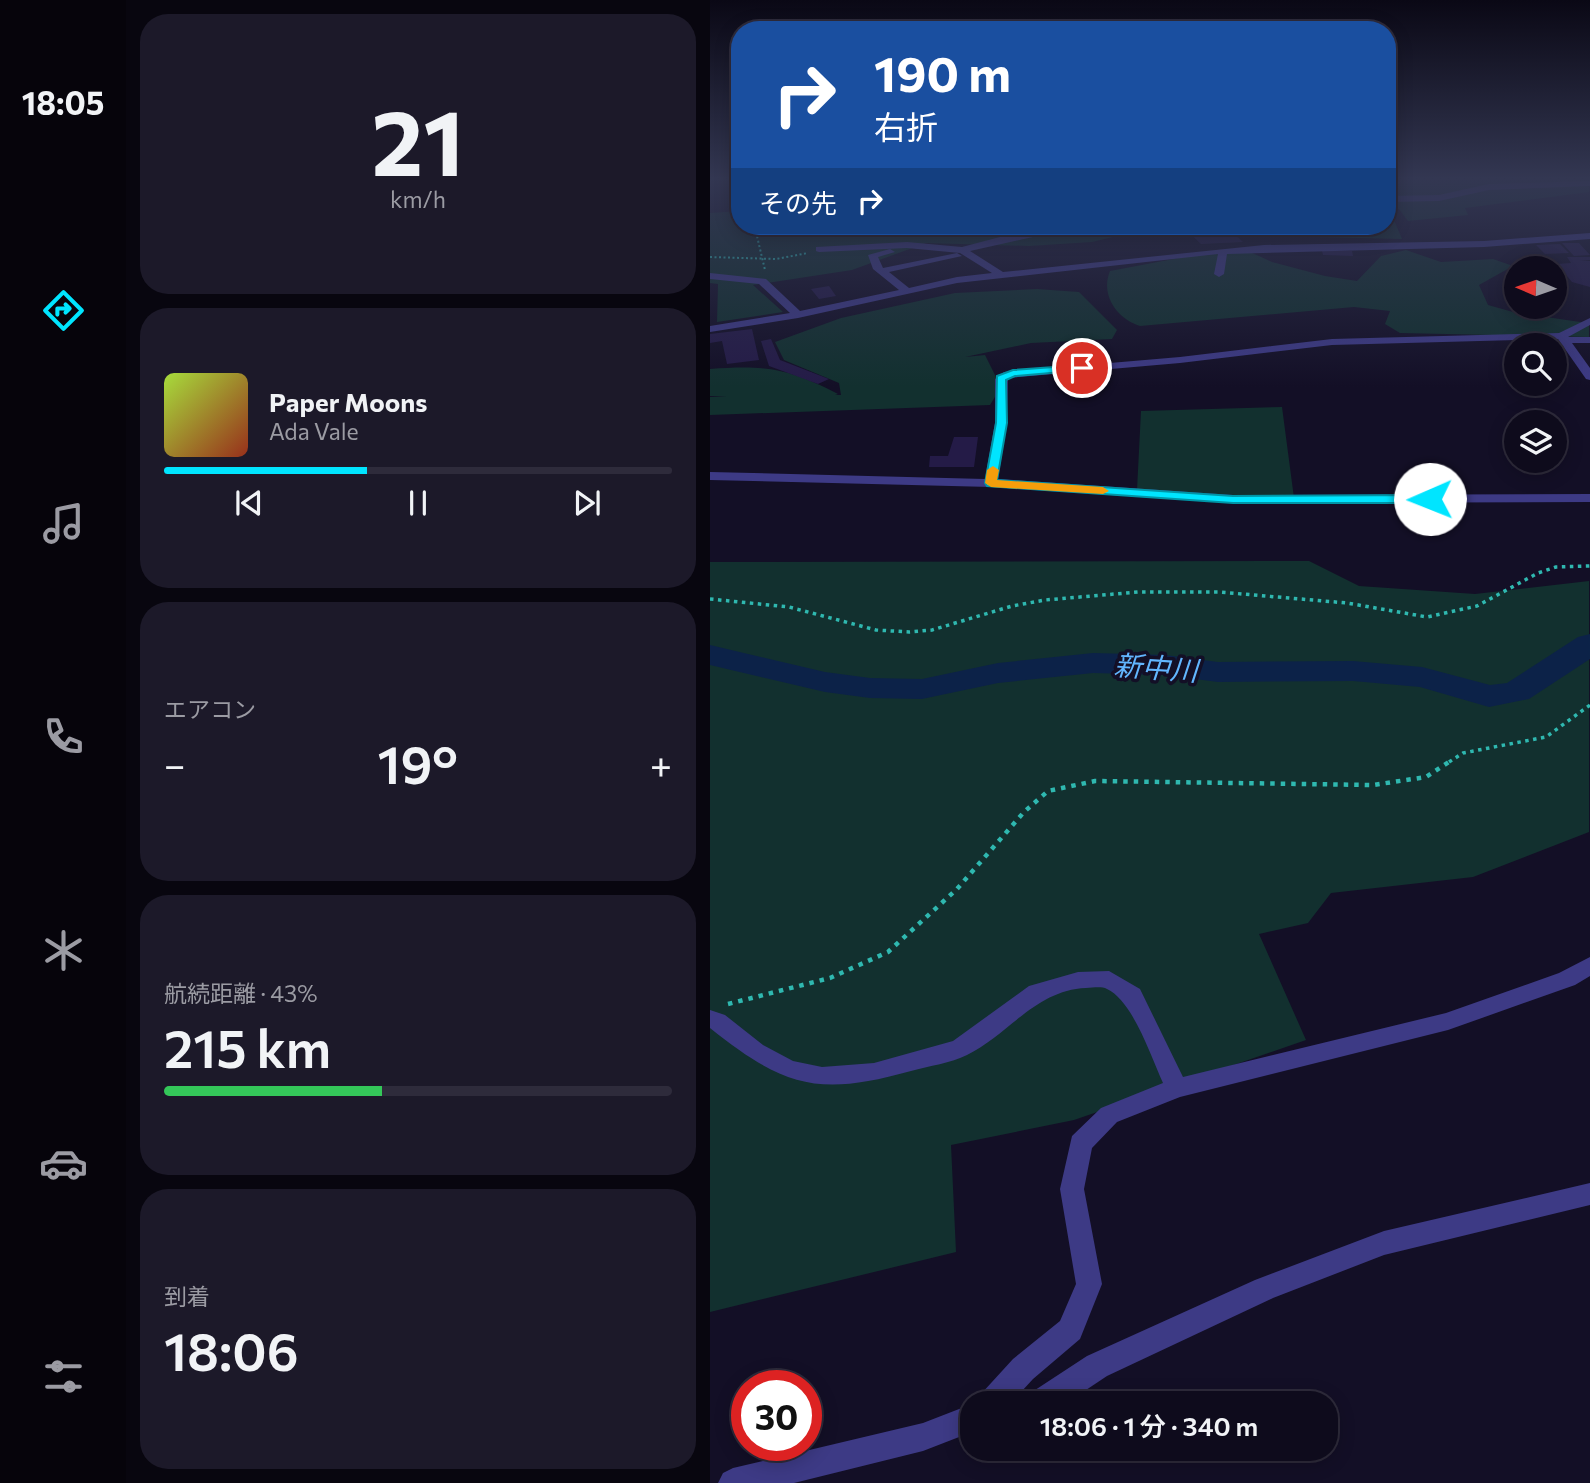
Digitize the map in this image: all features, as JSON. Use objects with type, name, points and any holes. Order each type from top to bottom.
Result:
[{"type":"street","points":[[820,250],[838,248]]},
{"type":"street","points":[[907,291],[876,267],[873,255],[910,248]]},
{"type":"street","points":[[929,248],[965,252],[1001,275]]},
{"type":"street","points":[[881,271],[977,248]]},
{"type":"street","points":[[1172,248],[1180,256]]},
{"type":"street","points":[[710,329],[798,315],[957,280],[1151,255],[1180,256],[1261,248]]},
{"type":"street","points":[[1219,274],[1223,251]]},
{"type":"street","points":[[710,276],[762,281],[798,315]]},
{"type":"street","points":[[1567,335],[1590,321]]},
{"type":"street","points":[[1567,338],[1590,340]]},
{"type":"street","points":[[991,483],[1001,423],[1000,379],[1004,375],[1180,360],[1332,342],[1504,339]]},
{"type":"street","points":[[1567,344],[1590,377]]},
{"type":"street","points":[[710,476],[991,483],[1233,499],[1590,498]]},
{"type":"street","points":[[1003,1391],[1023,1369],[1070,1330],[1089,1284],[1072,1189],[1081,1143],[1109,1115],[1177,1088],[1448,1021],[1568,979],[1590,965]]},
{"type":"street","points":[[714,1020],[755,1051],[788,1069],[822,1076],[874,1072],[960,1048],[1037,992],[1078,980],[1109,979],[1132,995],[1177,1088]]},
{"type":"street","points":[[1059,1391],[1097,1366],[1264,1290],[1384,1243],[1590,1194]]},
{"type":"street","points":[[733,1483],[923,1437],[960,1423]]},
{"type":"path","points":[[760,248],[765,270]]},
{"type":"path","points":[[710,599],[789,607],[876,630],[910,632],[932,630],[1045,600],[1138,592],[1219,593],[1347,603],[1427,617],[1477,606],[1538,573],[1556,567],[1590,566]]},
{"type":"path","points":[[714,1020],[728,1004],[830,978],[887,952],[957,889],[1024,812],[1048,791],[1095,781],[1373,785],[1426,777],[1463,753],[1546,737],[1590,705]]},
{"type":"green space","points":[[710,248],[912,248],[852,270],[753,285],[783,312],[717,322],[718,284],[710,283]]},
{"type":"green space","points":[[1406,250],[1441,262],[1493,259],[1504,263],[1504,271],[1479,285],[1488,305],[1504,309],[1504,319],[1560,319],[1587,323],[1589,337],[1567,337],[1567,333],[1504,333],[1504,335],[1400,333],[1385,324],[1390,311],[1354,307],[1140,326],[1118,312],[1107,289],[1110,271],[1200,254],[1248,251],[1272,262],[1325,276],[1357,281],[1381,256]]},
{"type":"green space","points":[[1037,289],[1079,292],[1117,330],[1112,339],[1031,343],[965,357],[985,355],[1001,387],[990,405],[710,415],[710,397],[727,397],[710,396],[710,369],[776,370],[838,394],[835,395],[841,395],[839,383],[784,360],[775,342],[841,318],[955,293]]},
{"type":"green space","points":[[1282,407],[1294,498],[1137,490],[1141,411]]},
{"type":"green space","points":[[1309,561],[1359,586],[1475,594],[1589,581],[1589,832],[1473,877],[1331,893],[1308,923],[1259,934],[1306,1040],[1074,1120],[951,1145],[956,1252],[710,1312],[710,562]]},
{"type":"building","points":[[1539,248],[1564,248],[1569,253],[1545,254]]},
{"type":"building","points":[[1567,248],[1584,248],[1590,255],[1574,256]]},
{"type":"building","points":[[1322,251],[1352,251],[1353,256],[1323,255]]},
{"type":"building","points":[[1568,257],[1590,257],[1590,260],[1580,260],[1590,261],[1590,287],[1572,282],[1568,277],[1568,263],[1571,263]]},
{"type":"building","points":[[829,286],[836,296],[819,299],[811,289]]},
{"type":"building","points":[[752,329],[759,360],[727,364],[722,341],[710,343],[710,334]]},
{"type":"building","points":[[771,339],[780,360],[829,379],[818,384],[769,366],[761,341]]},
{"type":"building","points":[[954,437],[978,437],[974,467],[929,467],[930,456],[948,456]]},
{"type":"waterway","name":"新中川","points":[[710,655],[825,682],[870,688],[922,689],[998,673],[1093,663],[1165,665],[1218,672],[1353,671],[1422,677],[1489,696],[1517,692],[1590,644]]},
{"type":"slow traffic","points":[[993,470],[991,483],[1103,491]]},
{"type":"route","points":[[1082,368],[1013,373],[1000,379],[1001,423],[991,483],[1233,499],[1430,499]]}]
